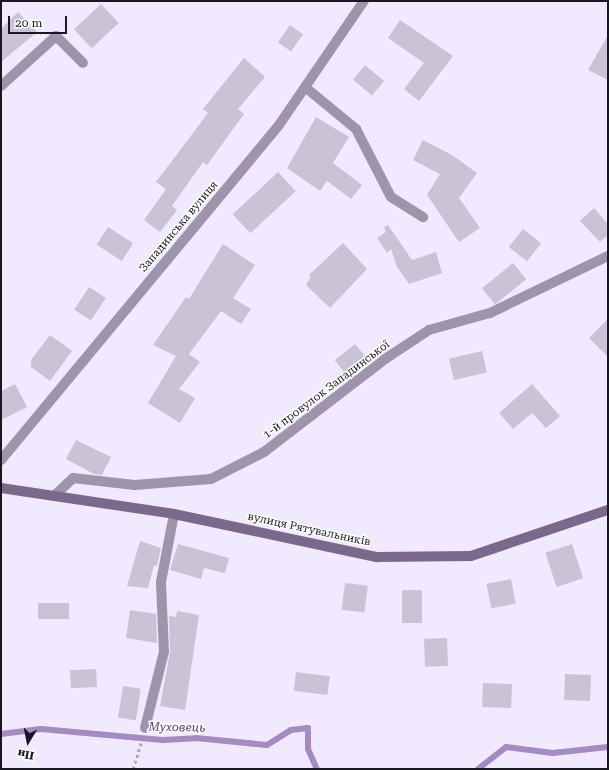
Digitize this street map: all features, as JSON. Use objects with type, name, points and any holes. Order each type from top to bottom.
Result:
[{"type":"main road","name":"вулиця Рятувальників","points":[[1,488],[174,514],[377,557],[471,556],[608,510]]},
{"type":"street","name":"Западинська вулиця","points":[[1,460],[279,125],[364,1]]},
{"type":"street","points":[[1,86],[56,36],[83,63]]},
{"type":"street","points":[[305,88],[356,129],[391,197],[423,217]]},
{"type":"street","name":"1-й провулок Западинської","points":[[54,496],[73,478],[134,485],[211,479],[264,452],[385,359],[429,330],[490,313],[608,256]]},
{"type":"street","points":[[145,728],[164,652],[161,582],[174,514]]},
{"type":"path","points":[[133,769],[138,751]]},
{"type":"building","points":[[101,4],[119,23],[92,48],[74,29]]},
{"type":"building","points":[[18,12],[37,32],[1,62],[1,29]]},
{"type":"building","points":[[400,20],[453,56],[419,101],[404,89],[424,63],[388,38]]},
{"type":"building","points":[[290,25],[303,34],[291,51],[278,42]]},
{"type":"building","points":[[608,35],[608,80],[588,70]]},
{"type":"building","points":[[244,58],[265,77],[238,109],[244,114],[207,165],[203,162],[172,206],[177,210],[160,232],[144,220],[166,189],[156,182],[208,113],[203,109]]},
{"type":"building","points":[[365,65],[384,81],[372,96],[353,80]]},
{"type":"building","points":[[316,117],[349,137],[333,163],[362,185],[351,199],[327,181],[320,191],[287,168]]},
{"type":"building","points":[[423,140],[452,155],[477,173],[459,198],[480,228],[459,242],[427,195],[440,174],[413,160]]},
{"type":"building","points":[[278,172],[296,191],[250,233],[233,214]]},
{"type":"building","points":[[594,208],[608,224],[608,235],[600,242],[580,221]]},
{"type":"building","points":[[388,225],[412,260],[436,252],[442,273],[409,284],[397,267],[391,249],[387,253],[377,238],[386,232],[384,227]]},
{"type":"building","points":[[108,227],[133,243],[122,261],[97,245]]},
{"type":"building","points":[[523,229],[541,243],[527,261],[509,247]]},
{"type":"building","points":[[343,243],[367,269],[330,308],[306,285],[311,277],[309,275]]},
{"type":"building","points":[[223,244],[255,265],[233,298],[251,309],[241,324],[221,311],[189,354],[200,362],[179,389],[195,398],[180,423],[148,403],[176,356],[153,345],[186,297],[189,299]]},
{"type":"building","points":[[513,263],[526,279],[495,304],[482,288]]},
{"type":"building","points":[[89,287],[106,298],[91,321],[74,310]]},
{"type":"building","points":[[608,319],[608,357],[589,338]]},
{"type":"building","points":[[50,335],[72,351],[50,381],[31,367],[31,360]]},
{"type":"building","points":[[355,344],[367,359],[347,375],[335,360]]},
{"type":"building","points":[[482,351],[487,372],[454,380],[449,359]]},
{"type":"building","points":[[15,384],[27,407],[1,420],[1,391]]},
{"type":"building","points":[[532,384],[560,416],[546,428],[532,413],[513,429],[499,413]]},
{"type":"building","points":[[76,440],[111,457],[102,475],[94,474],[66,459]]},
{"type":"building","points":[[140,541],[161,548],[157,566],[154,565],[148,588],[127,586]]},
{"type":"building","points":[[178,544],[229,558],[225,573],[204,568],[201,579],[170,570]]},
{"type":"building","points":[[572,544],[583,578],[556,587],[545,553]]},
{"type":"building","points":[[511,579],[516,604],[491,608],[486,584]]},
{"type":"building","points":[[345,583],[368,586],[365,613],[342,610]]},
{"type":"building","points":[[402,590],[422,590],[422,623],[402,623]]},
{"type":"building","points":[[38,603],[69,603],[69,619],[38,619]]},
{"type":"building","points":[[130,610],[156,614],[157,643],[126,638]]},
{"type":"building","points":[[177,611],[199,615],[185,710],[160,706],[170,652],[169,616],[176,617]]},
{"type":"building","points":[[447,638],[448,666],[425,667],[424,639]]},
{"type":"building","points":[[96,669],[97,687],[71,688],[70,670]]},
{"type":"building","points":[[296,672],[330,676],[327,695],[294,691]]},
{"type":"building","points":[[565,674],[591,675],[590,701],[564,700]]},
{"type":"building","points":[[483,683],[512,684],[511,708],[482,707]]},
{"type":"building","points":[[123,686],[141,689],[136,720],[118,718]]},
{"type":"waterway","name":"Муховець","points":[[1,734],[41,729],[163,740],[196,738],[267,745],[291,730],[308,728],[308,749],[317,769]]},
{"type":"waterway","name":"Муховець","points":[[478,769],[506,747],[553,753],[608,747]]}]
